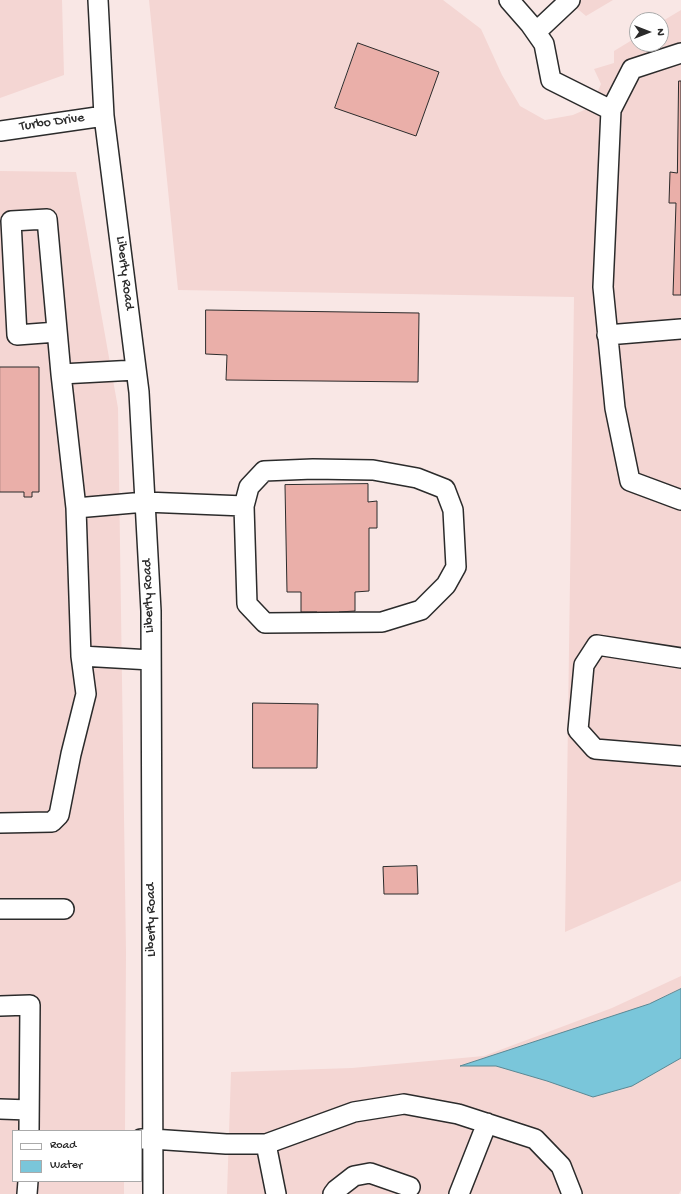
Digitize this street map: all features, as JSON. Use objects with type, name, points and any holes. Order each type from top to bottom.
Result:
[{"type":"street","name":"Liberty Road","points":[[98,0],[104,116],[139,392],[151,611],[147,1139],[153,1194]]},
{"type":"street","points":[[509,0],[530,24],[544,44],[552,80],[611,110]]},
{"type":"street","points":[[536,32],[570,0]]},
{"type":"street","points":[[681,53],[632,69],[611,110],[603,287],[615,408],[630,481],[681,500]]},
{"type":"street","name":"Turbo Drive","points":[[0,131],[104,116]]},
{"type":"street","points":[[0,823],[52,822],[59,815],[71,754],[86,694],[81,656],[76,508],[61,374],[47,220],[5,221],[17,334],[57,332]]},
{"type":"street","points":[[607,335],[681,329]]},
{"type":"street","points":[[61,374],[136,370]]},
{"type":"street","points":[[313,469],[373,470],[417,478],[445,489],[452,510],[456,567],[446,585],[421,610],[382,622],[265,623],[247,604],[244,506],[249,487],[264,471],[313,469]]},
{"type":"street","points":[[76,508],[145,502],[244,506]]},
{"type":"street","points":[[681,658],[597,645],[584,665],[578,730],[595,749],[681,756]]},
{"type":"street","points":[[81,656],[151,660]]},
{"type":"street","points":[[0,909],[64,909]]},
{"type":"street","points":[[0,1006],[30,1005],[28,1130]]},
{"type":"street","points":[[147,1139],[226,1144],[266,1144],[354,1112],[404,1104],[458,1114],[535,1139],[561,1166],[572,1194]]},
{"type":"street","points":[[0,1110],[28,1110]]},
{"type":"street","points":[[459,1194],[486,1123]]},
{"type":"street","points":[[266,1144],[276,1194]]},
{"type":"street","points":[[333,1194],[354,1176],[370,1173],[410,1187]]},
{"type":"street","points":[[27,1194],[28,1182]]},
{"type":"shaded area","points":[[0,0],[62,0],[64,75],[0,98]]},
{"type":"shaded area","points":[[149,0],[443,0],[481,29],[502,75],[520,106],[545,120],[573,115],[591,107],[601,84],[594,69],[614,63],[614,51],[629,42],[629,52],[669,52],[669,17],[681,10],[681,881],[565,932],[574,297],[178,290]]},
{"type":"shaded area","points":[[567,0],[613,0],[586,16]]},
{"type":"shaded area","points":[[0,171],[76,172],[118,408],[126,952],[125,1130],[12,1130],[12,1182],[124,1182],[124,1194],[0,1194]]},
{"type":"shaded area","points":[[681,976],[681,1190],[679,1194],[227,1194],[231,1072],[352,1068],[484,1056],[612,1008]]},
{"type":"water","points":[[681,989],[681,1058],[632,1086],[593,1097],[547,1081],[496,1066],[460,1066],[649,1004]]},
{"type":"building","points":[[358,43],[439,72],[416,136],[335,108]]},
{"type":"building","points":[[679,81],[681,81],[681,295],[673,295],[676,203],[669,203],[670,172],[677,173]]},
{"type":"building","points":[[206,310],[419,313],[418,382],[226,380],[227,355],[206,354]]},
{"type":"building","points":[[0,367],[39,367],[39,492],[32,492],[32,497],[24,497],[24,492],[0,492]]},
{"type":"building","points":[[368,484],[368,502],[377,501],[377,528],[369,528],[369,591],[355,592],[355,611],[339,612],[339,617],[316,618],[317,612],[301,612],[301,592],[287,592],[285,485]]},
{"type":"building","points":[[253,703],[318,704],[317,768],[253,768]]},
{"type":"building","points":[[417,866],[418,894],[384,894],[383,867]]}]
